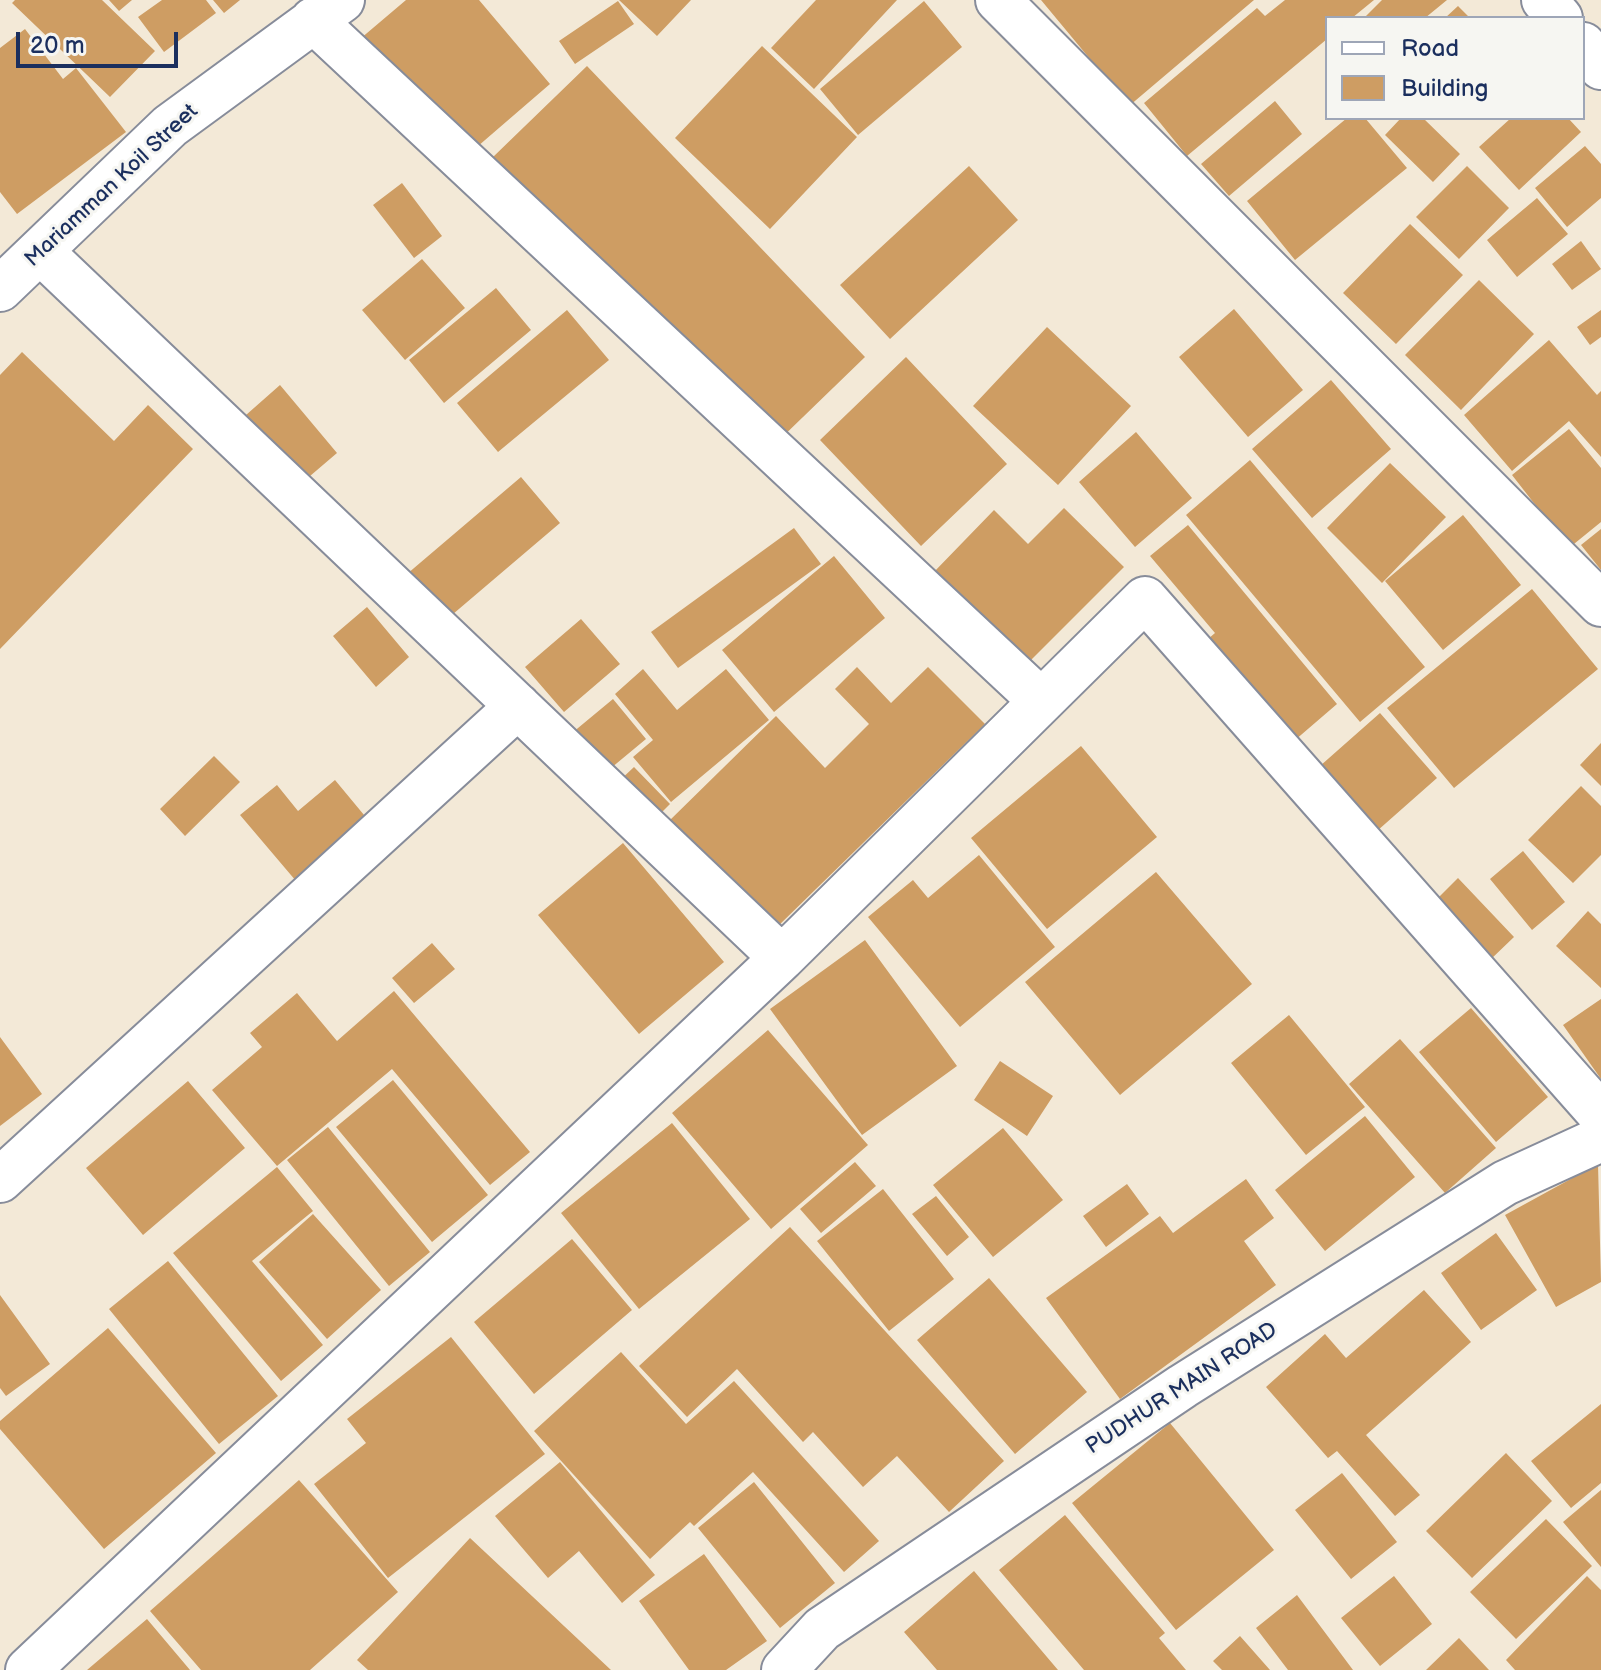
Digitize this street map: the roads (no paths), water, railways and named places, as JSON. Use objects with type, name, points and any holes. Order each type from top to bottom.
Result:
[{"type":"street","points":[[998,0],[1601,604]]},
{"type":"street","points":[[1544,0],[1558,16]]},
{"type":"street","points":[[328,10],[1040,700]]},
{"type":"street","name":"Mariamman Koil Street","points":[[0,289],[170,126],[328,10]]},
{"type":"street","points":[[1585,47],[1601,67]]},
{"type":"street","points":[[41,252],[782,958]]},
{"type":"street","points":[[28,1670],[782,958],[1145,599],[1601,1115]]},
{"type":"street","points":[[0,1180],[518,706]]},
{"type":"street","name":"PUDHUR MAIN ROAD","points":[[784,1670],[822,1629],[1183,1386],[1505,1183],[1601,1139]]}]
